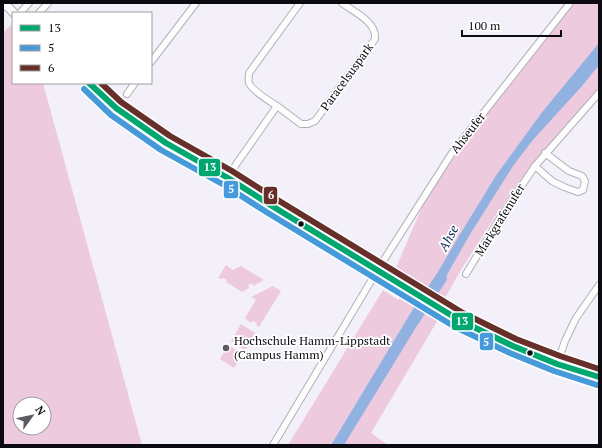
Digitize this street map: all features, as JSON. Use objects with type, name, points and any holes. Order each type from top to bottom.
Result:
[{"type":"street","points":[[4,3],[13,12]]},
{"type":"street","points":[[21,12],[29,3]]},
{"type":"street","points":[[40,12],[48,3]]},
{"type":"street","points":[[152,61],[196,3]]},
{"type":"street","name":"Paracelsuspark","points":[[300,3],[249,74],[248,82],[253,89],[301,124],[308,124],[315,121],[375,39],[374,29],[370,23],[342,3]]},
{"type":"street","name":"Ahseufer","points":[[273,445],[420,202],[452,153],[570,3]]},
{"type":"street","points":[[90,84],[116,108],[161,140],[228,178],[459,320],[496,339],[557,364],[599,377]]},
{"type":"street","points":[[126,94],[134,84]]},
{"type":"street","name":"Markgrafenufer","points":[[466,274],[534,166],[599,92]]},
{"type":"street","points":[[228,178],[277,106]]},
{"type":"street","points":[[534,166],[564,187],[578,192],[583,190],[585,181],[582,176],[569,171],[545,153]]},
{"type":"street","points":[[557,364],[565,341],[576,318],[599,285]]},
{"type":"shaded area","points":[[573,3],[599,3],[599,90],[538,157],[496,215],[459,273],[444,300],[395,270],[426,198],[507,82]]},
{"type":"shaded area","points":[[12,25],[12,84],[43,84],[142,445],[3,445],[3,32]]},
{"type":"shaded area","points":[[226,265],[233,270],[241,266],[264,280],[253,286],[252,283],[248,285],[249,288],[242,292],[226,282],[227,280],[218,278]]},
{"type":"shaded area","points":[[273,286],[281,291],[259,327],[256,325],[257,323],[253,321],[251,323],[245,318],[256,300],[251,297]]},
{"type":"shaded area","points":[[383,290],[398,300],[402,296],[416,304],[331,445],[288,445]]},
{"type":"shaded area","points":[[426,311],[439,318],[371,433],[388,445],[342,445]]},
{"type":"shaded area","points":[[241,324],[255,333],[245,350],[231,341]]},
{"type":"shaded area","points":[[228,345],[243,354],[234,368],[220,359]]},
{"type":"water","points":[[599,43],[599,65],[532,141],[513,166],[469,236],[436,294],[428,289],[497,174],[543,111]]},
{"type":"water","points":[[416,304],[426,311],[344,445],[331,445]]},
{"type":"waterway","name":"Ahse","points":[[413,321],[441,278]]},
{"type":"transit line","name":"13","points":[[90,84],[116,108],[166,143],[228,178],[459,320],[513,346],[557,364],[599,377]]},
{"type":"transit line","name":"6","points":[[102,84],[121,102],[170,136],[232,171],[463,313],[516,339],[599,369]]},
{"type":"transit line","name":"5","points":[[84,89],[111,115],[161,150],[224,185],[455,327],[510,353],[554,371],[597,385]]},
{"type":"place","name":"Hochschule Hamm-Lippstadt (Campus Hamm)","points":[[226,348]]}]
